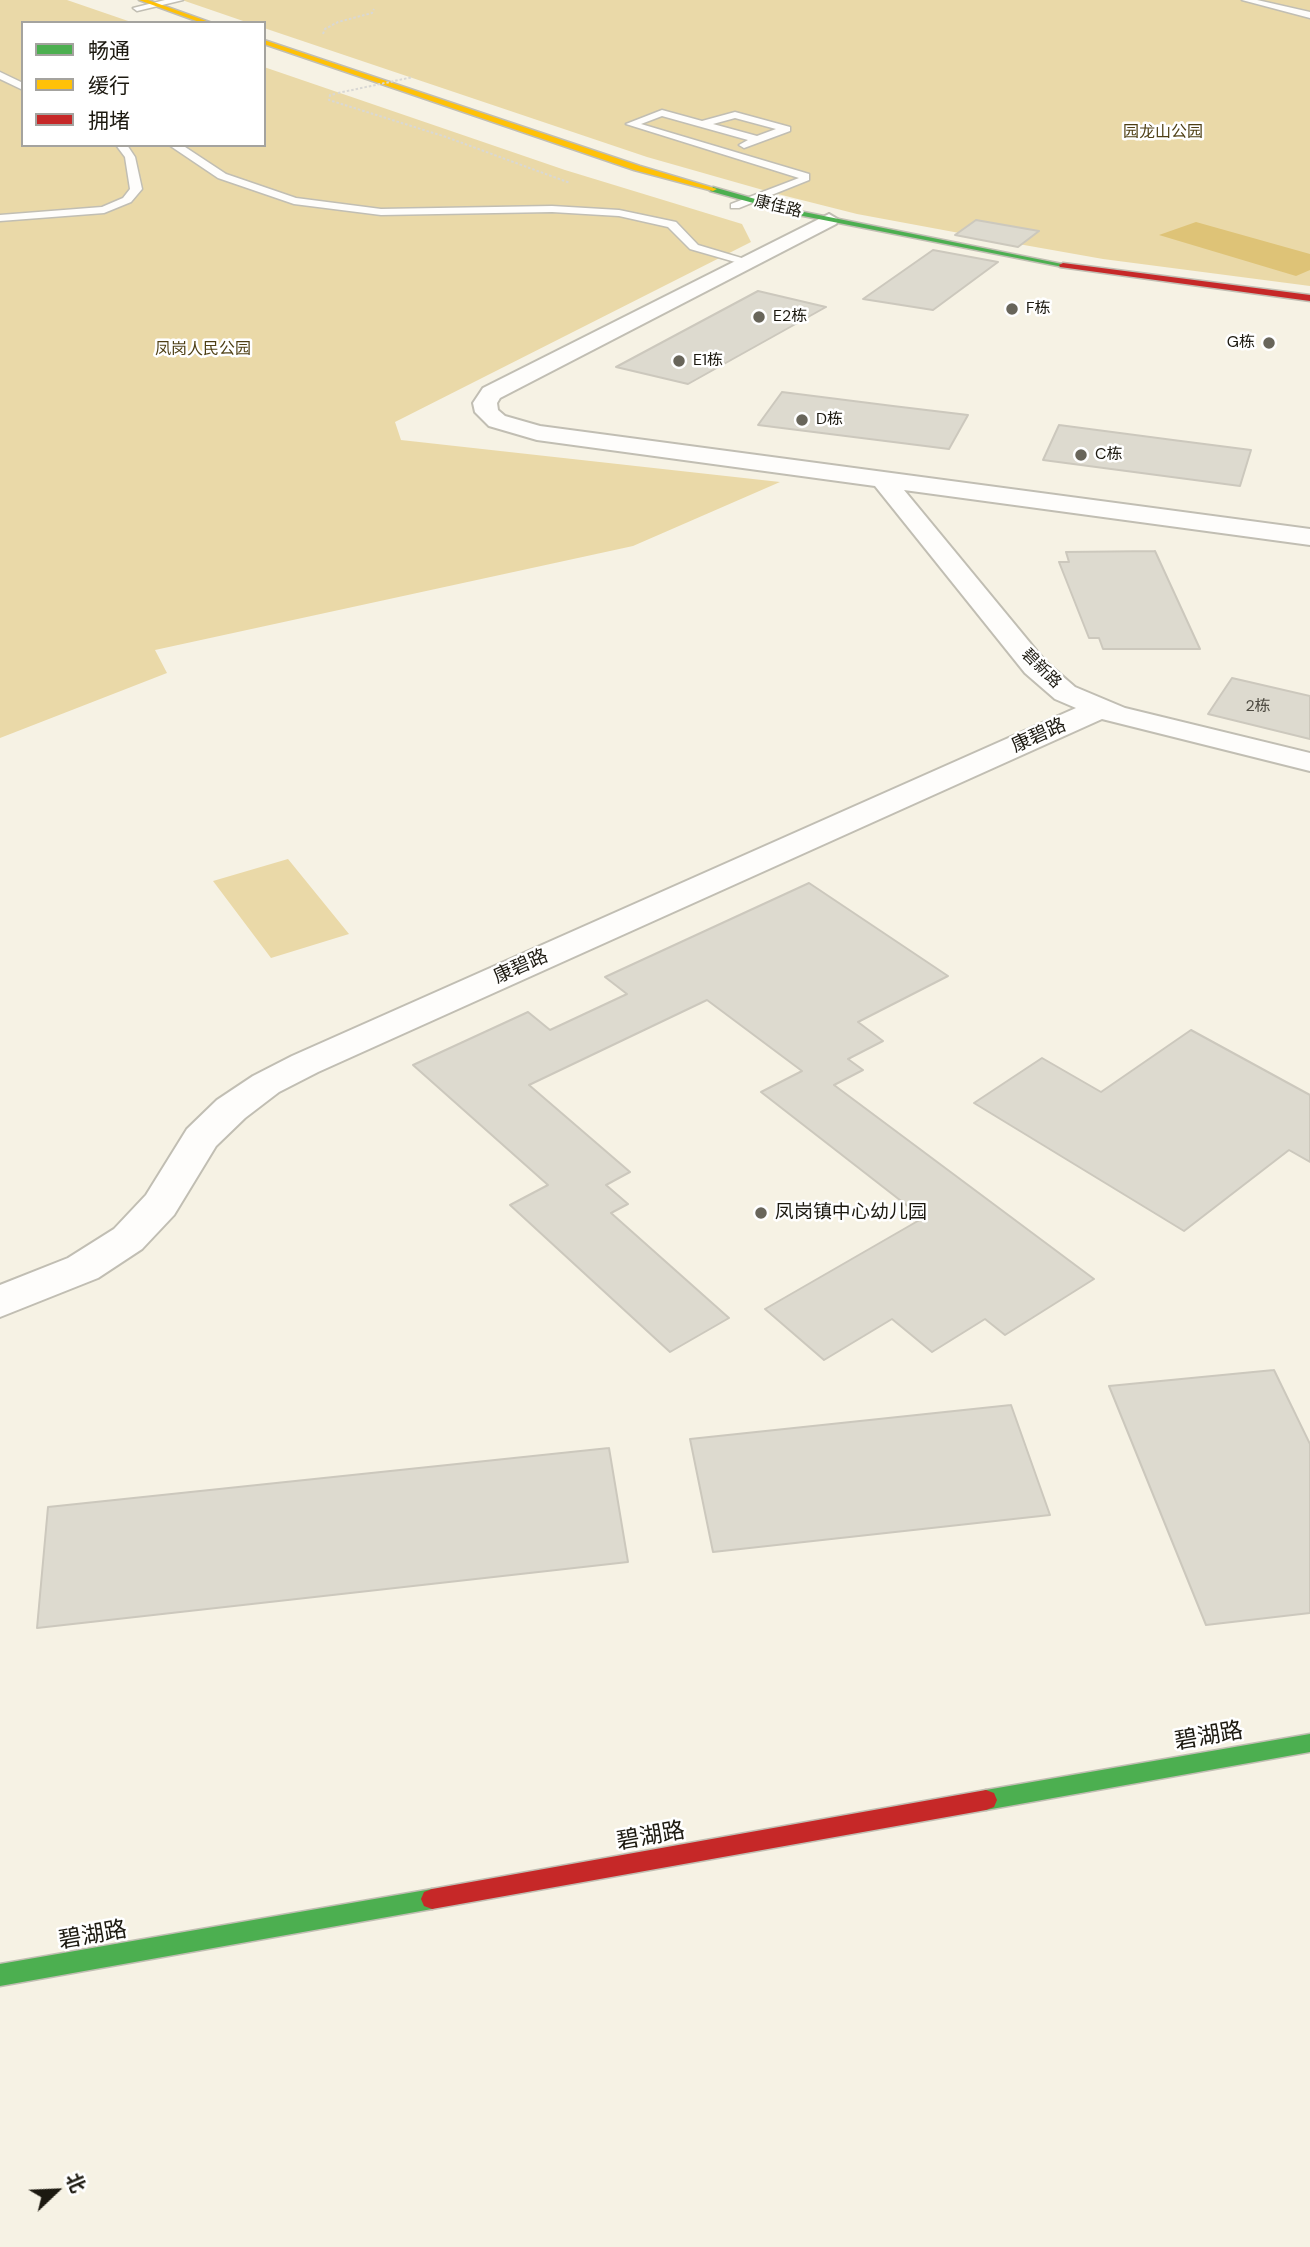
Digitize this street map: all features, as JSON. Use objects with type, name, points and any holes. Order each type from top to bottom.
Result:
[{"type":"street","points":[[140,4],[175,21]]},
{"type":"street","points":[[140,4],[202,21]]},
{"type":"street","name":"康佳路","points":[[266,42],[743,204]]},
{"type":"street","name":"康佳路","points":[[266,53],[583,162],[823,224],[1057,274],[1310,308]]},
{"type":"street","points":[[823,224],[491,393],[485,402],[487,412],[496,421],[537,433],[1310,537]]},
{"type":"street","name":"康佳路","points":[[823,224],[1064,265],[1310,298]]},
{"type":"street","name":"碧新路","points":[[883,480],[1047,680],[1065,693],[1100,709],[1310,762]]},
{"type":"street","name":"康碧路","points":[[0,1302],[83,1268],[128,1239],[160,1205],[201,1138],[231,1109],[266,1084],[306,1063],[1100,709]]},
{"type":"street","name":"碧湖路","points":[[0,1975],[1310,1743]]},
{"type":"lane","points":[[140,4],[179,0]]},
{"type":"lane","points":[[1246,0],[1310,15]]},
{"type":"lane","points":[[0,75],[21,86]]},
{"type":"lane","points":[[743,204],[804,180],[805,176],[631,124],[662,113],[759,140]]},
{"type":"lane","points":[[702,124],[735,115],[786,130],[723,151]]},
{"type":"lane","points":[[0,218],[75,214],[104,209],[127,200],[136,189],[130,157],[122,147]]},
{"type":"lane","points":[[177,147],[222,176],[294,201],[381,212],[552,209],[619,213],[672,224],[694,247],[748,262]]},
{"type":"path","points":[[413,77],[330,95],[329,100],[446,137],[580,187]]},
{"type":"green space","name":"凤岗人民公园","points":[[0,0],[67,0],[128,21],[21,21],[21,147],[266,147],[266,68],[565,170],[742,224],[751,242],[395,422],[401,440],[780,482],[633,546],[155,650],[167,673],[0,738]]},
{"type":"green space","name":"园龙山公园","points":[[182,0],[1310,0],[1310,286],[1103,259],[857,214],[647,157],[266,29],[266,21],[243,21]]},
{"type":"green space","points":[[288,859],[349,934],[271,958],[213,881]]},
{"type":"shaded area","points":[[1196,222],[1310,254],[1310,270],[1296,276],[1159,235]]},
{"type":"building","points":[[976,220],[1039,231],[1018,247],[955,235]]},
{"type":"building","points":[[933,250],[998,262],[933,310],[863,299]]},
{"type":"building","points":[[758,291],[826,307],[688,384],[616,367]]},
{"type":"building","name":"D栋","points":[[782,392],[968,415],[949,449],[758,425]]},
{"type":"building","name":"C栋","points":[[1059,425],[1251,450],[1240,486],[1043,460]]},
{"type":"building","points":[[1155,551],[1200,649],[1103,649],[1099,638],[1089,638],[1059,562],[1069,562],[1066,552]]},
{"type":"building","points":[[1232,678],[1310,696],[1310,739],[1208,714]]},
{"type":"building","points":[[809,883],[948,976],[858,1022],[883,1041],[848,1059],[863,1070],[834,1085],[1094,1279],[1005,1335],[985,1319],[932,1352],[892,1319],[824,1360],[765,1309],[923,1218],[761,1092],[802,1071],[707,1000],[529,1085],[630,1172],[606,1185],[628,1204],[611,1213],[729,1318],[670,1352],[510,1205],[548,1185],[413,1065],[528,1012],[550,1030],[627,994],[605,977]]},
{"type":"building","points":[[1191,1030],[1310,1095],[1310,1162],[1289,1150],[1184,1231],[974,1103],[1042,1058],[1101,1092]]},
{"type":"building","points":[[1274,1370],[1310,1444],[1310,1613],[1206,1625],[1109,1386]]},
{"type":"building","points":[[1011,1405],[1050,1515],[713,1552],[690,1439]]},
{"type":"building","points":[[609,1448],[628,1562],[37,1628],[48,1507]]},
{"type":"traffic: fast","points":[[713,189],[793,212],[1063,265]]},
{"type":"traffic: fast","points":[[986,1800],[1310,1743]]},
{"type":"traffic: fast","points":[[0,1975],[432,1899]]},
{"type":"traffic: slow","points":[[142,0],[203,21]]},
{"type":"traffic: slow","points":[[266,43],[637,168],[713,189]]},
{"type":"traffic: jam","points":[[1063,265],[1310,298]]},
{"type":"traffic: jam","points":[[432,1899],[986,1800]]},
{"type":"place","name":"F栋","points":[[1012,309]]},
{"type":"place","name":"E2栋","points":[[759,317]]},
{"type":"place","name":"G栋","points":[[1269,343]]},
{"type":"place","name":"E1栋","points":[[679,361]]},
{"type":"place","name":"D栋","points":[[802,420]]},
{"type":"place","name":"C栋","points":[[1081,455]]},
{"type":"place","name":"凤岗镇中心幼儿园","points":[[761,1213]]}]
